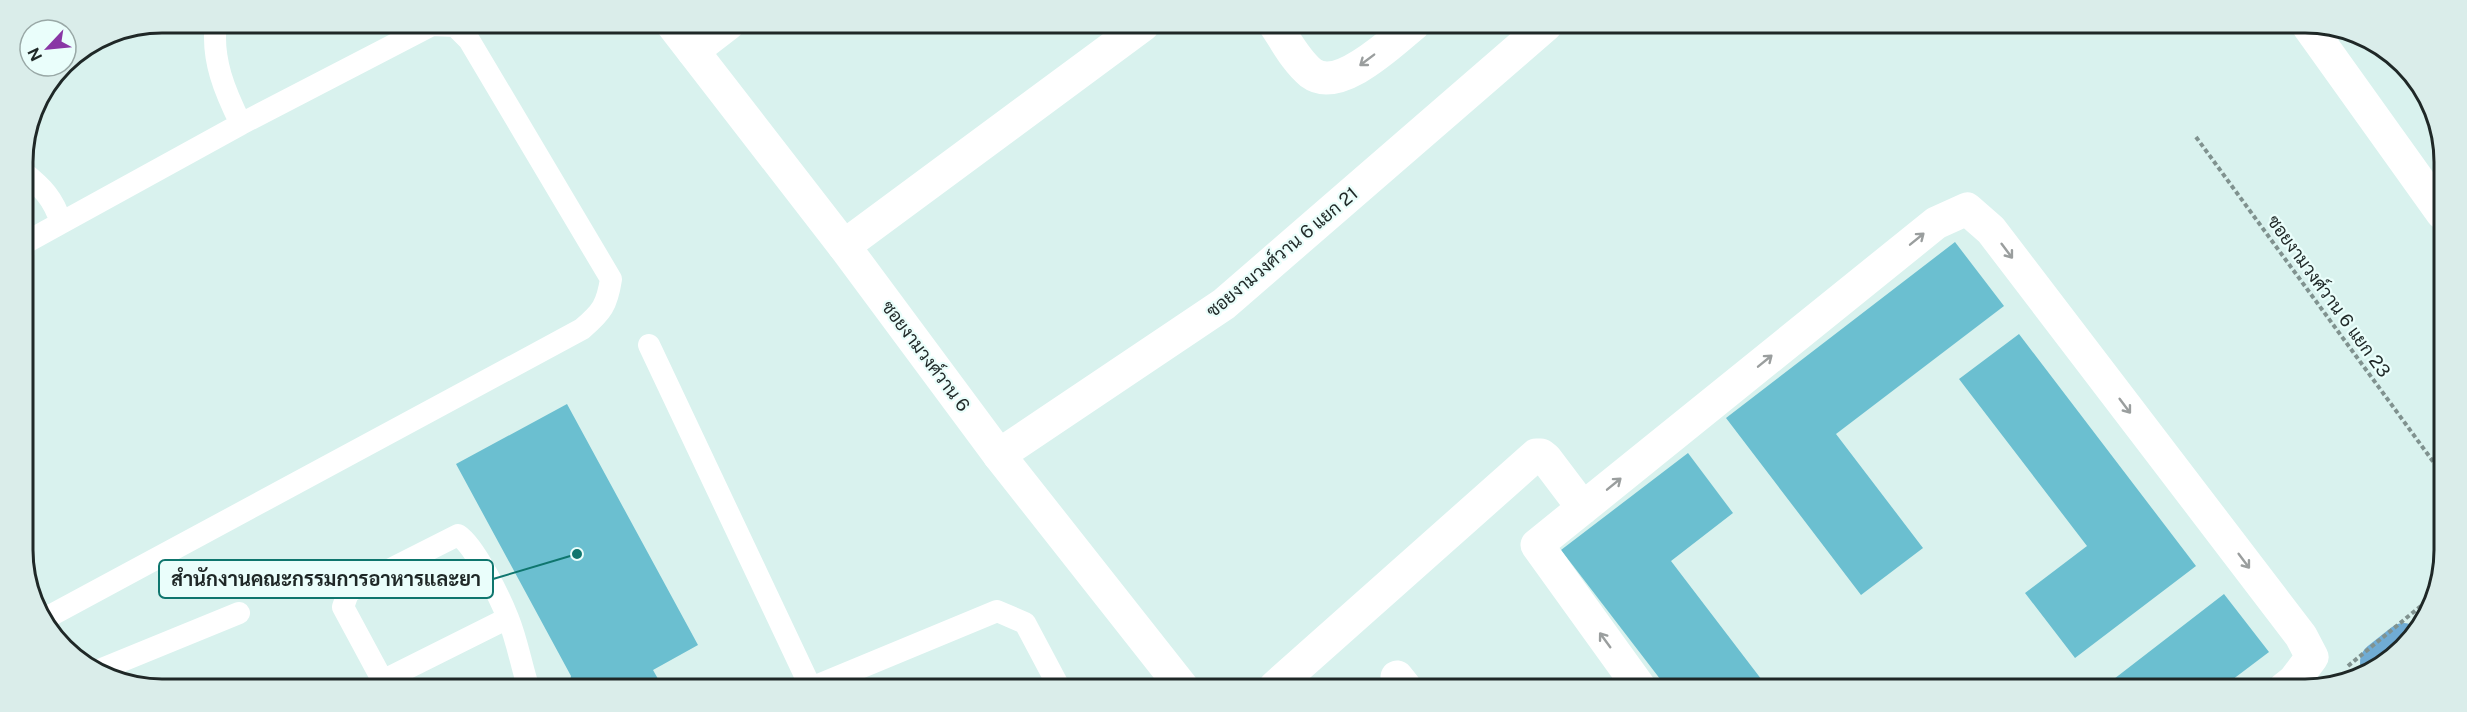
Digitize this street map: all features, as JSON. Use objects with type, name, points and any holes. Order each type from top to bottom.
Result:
[{"type":"street","name":"ซอยงามวงศ์วาน 6","points":[[679,33],[844,246],[999,455],[1176,679]]},
{"type":"street","points":[[693,51],[716,33]]},
{"type":"street","points":[[844,246],[1132,33]]},
{"type":"street","points":[[1280,33],[1312,74],[1325,79],[1337,78],[1354,70],[1403,33]]},
{"type":"street","name":"ซอยงามวงศ์วาน 6 แยก 21","points":[[999,455],[1224,304],[1538,33]]},
{"type":"street","points":[[2314,34],[2434,202]]},
{"type":"street","points":[[1634,679],[1537,545],[1936,223],[1967,209],[1991,230],[2301,636],[2312,657],[2296,679]]},
{"type":"street","points":[[1284,679],[1536,455],[1541,454],[1546,459],[1583,508]]},
{"type":"lane","points":[[215,33],[219,70],[241,124]]},
{"type":"lane","points":[[33,238],[241,124],[417,33]]},
{"type":"lane","points":[[51,615],[582,329],[601,312],[608,297],[611,279],[469,40],[462,33]]},
{"type":"lane","points":[[33,180],[46,191],[56,206],[61,223]]},
{"type":"lane","points":[[650,345],[807,679]]},
{"type":"lane","points":[[381,679],[343,607],[348,593],[365,582],[458,536],[467,541],[508,618],[526,679]]},
{"type":"lane","points":[[833,679],[996,611],[1025,623],[1055,679]]},
{"type":"lane","points":[[108,667],[239,612]]},
{"type":"lane","points":[[391,679],[508,618]]},
{"type":"path","name":"ซอยงามวงศ์วาน 6 แยก 23","points":[[2196,136],[2434,463]]},
{"type":"path","points":[[2341,671],[2421,606]]},
{"type":"building","points":[[1955,242],[2004,306],[1836,434],[1923,548],[1861,595],[1726,418]]},
{"type":"building","points":[[2019,334],[2196,566],[2075,658],[2025,593],[2087,546],[1959,379]]},
{"type":"building","points":[[567,404],[698,645],[653,670],[658,679],[570,679],[571,676],[456,464]]},
{"type":"building","points":[[1688,453],[1733,513],[1671,561],[1761,679],[1660,679],[1561,550]]},
{"type":"building","points":[[2224,594],[2269,652],[2233,679],[2114,679]]},
{"type":"place","name":"สำนักงานคณะกรรมการอาหารและยา","points":[[577,554]]}]
